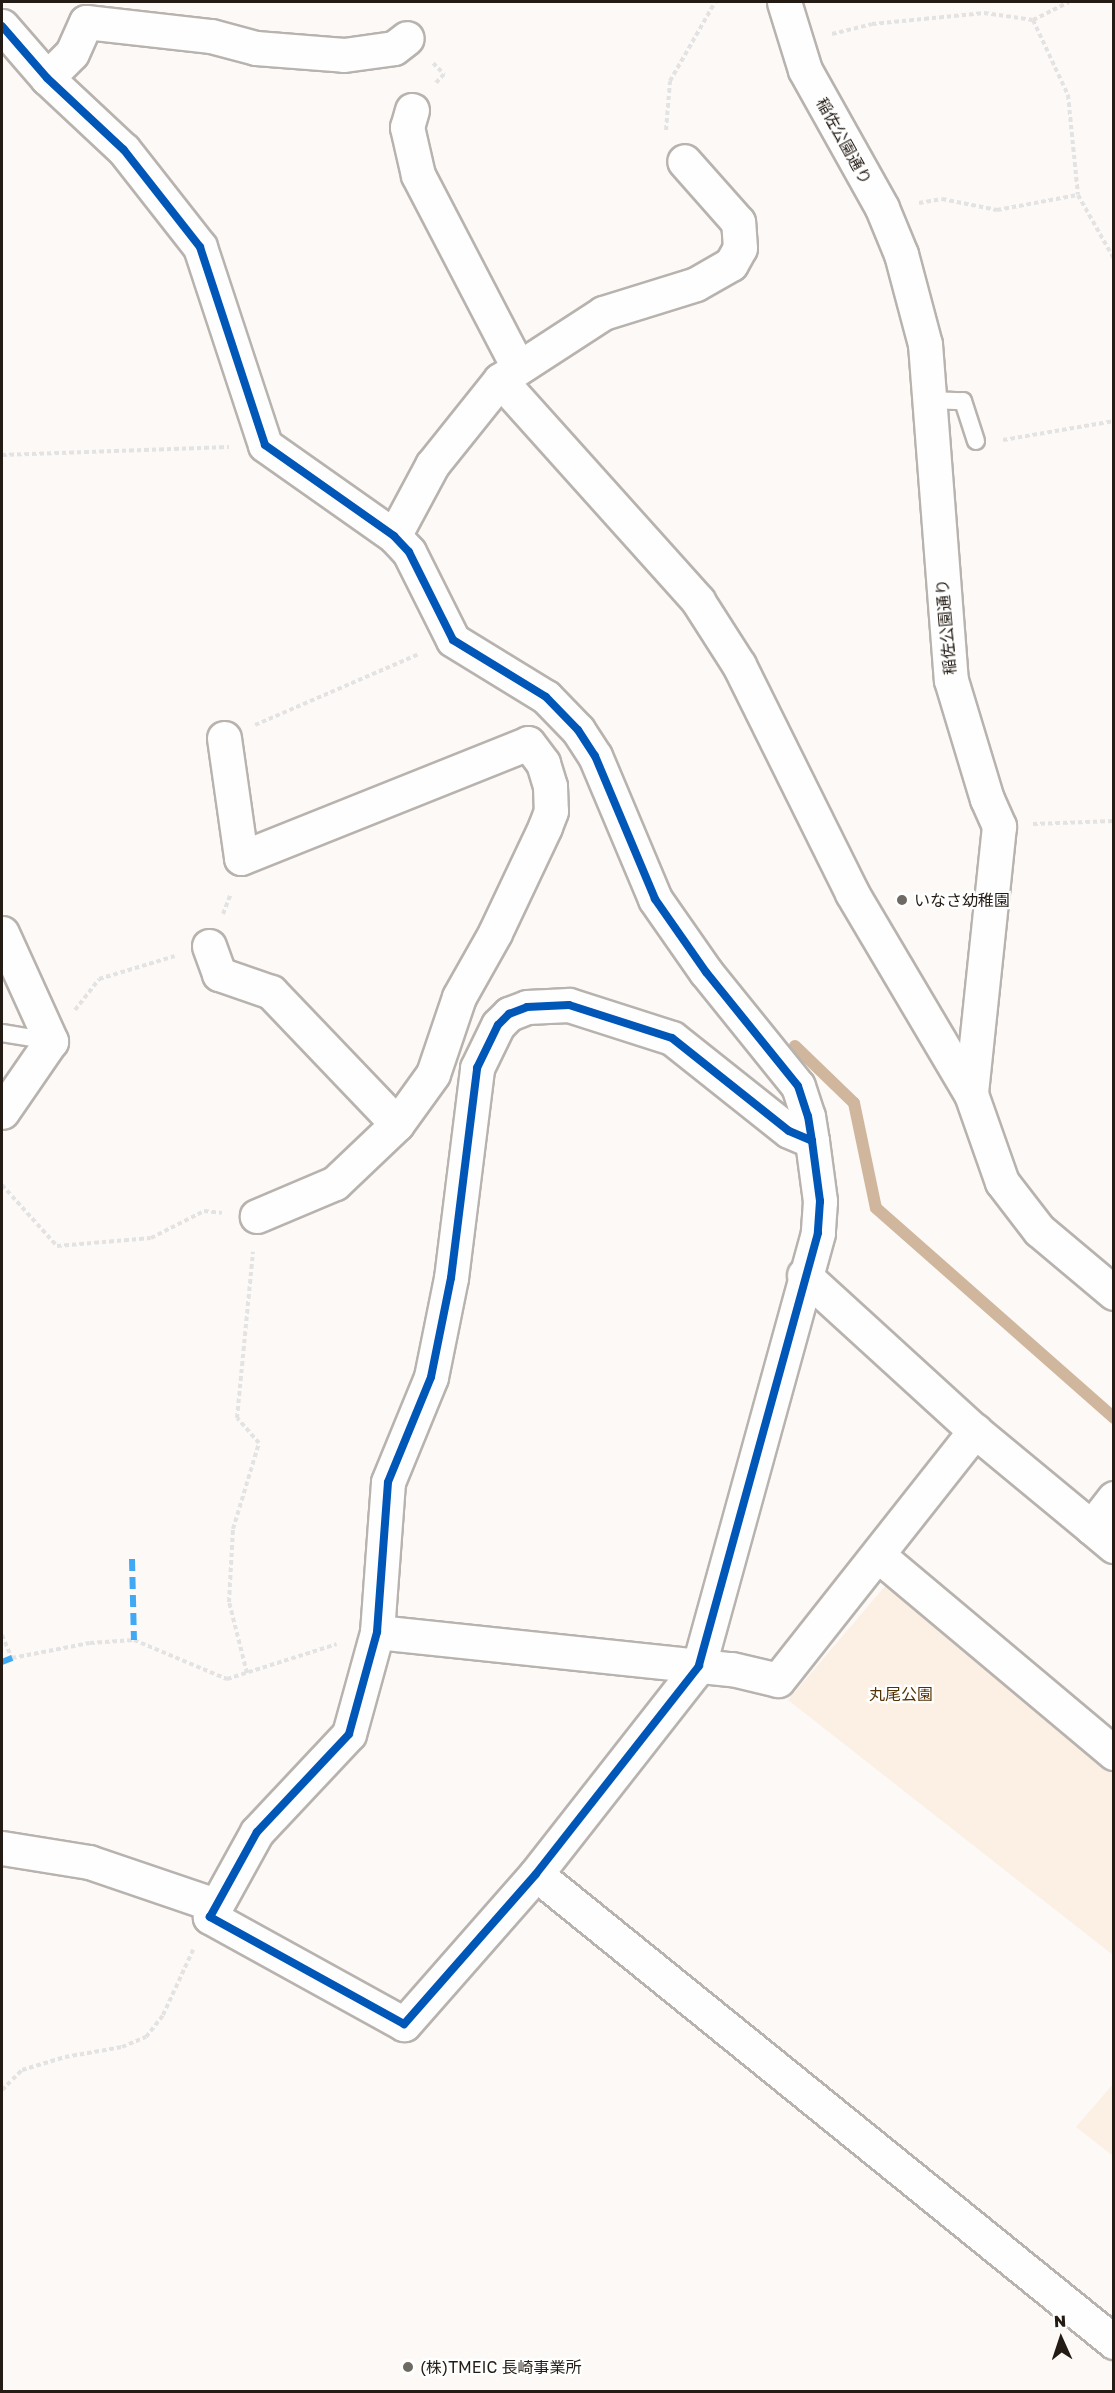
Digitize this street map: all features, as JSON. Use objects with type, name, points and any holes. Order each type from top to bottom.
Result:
[{"type":"street","name":"稲佐公園通り","points":[[784,2],[805,70],[882,208],[901,254],[925,344],[927,400],[951,680],[987,799],[999,826],[971,1094],[1002,1182],[1038,1230],[1113,1293]]},
{"type":"street","points":[[47,78],[72,53],[86,22],[211,36],[256,48],[334,55],[394,48],[407,38]]},
{"type":"street","points":[[2,26],[47,78],[124,150],[200,246],[265,445],[394,536],[409,552],[453,640],[546,697],[578,730],[595,756],[655,898],[706,972],[798,1086],[813,1141],[820,1201],[818,1233],[804,1275],[699,1666],[536,1874],[404,2024],[212,1911],[89,1862],[2,1848]]},
{"type":"street","points":[[412,110],[407,127],[418,175],[509,373],[698,601],[739,665],[852,893],[971,1094]]},
{"type":"street","points":[[394,536],[432,465],[509,373],[603,313],[696,284],[730,264],[740,248],[738,222],[684,161]]},
{"type":"street","points":[[224,738],[240,858],[528,743],[543,763],[551,796],[545,827],[495,933],[459,997],[434,1074],[397,1124],[335,1183],[257,1216]]},
{"type":"street","points":[[2,933],[51,1041],[2,1112]]},
{"type":"street","points":[[209,946],[219,974],[271,992],[397,1124]]},
{"type":"street","points":[[212,1911],[257,1832],[349,1734],[377,1632],[388,1482],[431,1377],[451,1278],[477,1068],[498,1025],[509,1014],[527,1007],[570,1005],[672,1038],[789,1131],[813,1141]]},
{"type":"street","points":[[804,1275],[975,1431],[1102,1537],[1113,1498]]},
{"type":"street","points":[[377,1632],[699,1666],[778,1680],[879,1556],[975,1431]]},
{"type":"street","points":[[879,1556],[1113,1753]]},
{"type":"street","points":[[536,1874],[1113,2342]]},
{"type":"lane","points":[[927,400],[963,401],[976,441]]},
{"type":"lane","points":[[2,1033],[51,1041]]},
{"type":"path","points":[[684,161],[666,131],[667,95],[680,59],[715,2]]},
{"type":"path","points":[[796,42],[872,24],[984,13],[1033,20],[1069,2]]},
{"type":"path","points":[[1033,20],[1068,96],[1078,195],[1113,259]]},
{"type":"path","points":[[407,38],[444,74],[412,110]]},
{"type":"path","points":[[882,208],[942,199],[998,210],[1078,195]]},
{"type":"path","points":[[976,441],[1018,439],[1113,421]]},
{"type":"path","points":[[2,455],[265,445]]},
{"type":"path","points":[[224,738],[453,640]]},
{"type":"path","points":[[999,826],[1113,821]]},
{"type":"path","points":[[51,1041],[99,979],[209,946],[229,900],[240,858]]},
{"type":"path","points":[[2,1185],[57,1246],[151,1238],[204,1211],[257,1216],[237,1418],[259,1443],[233,1529],[229,1602],[247,1673]]},
{"type":"path","points":[[2,1635],[12,1658],[90,1643],[134,1640],[227,1679],[303,1654]]},
{"type":"path","points":[[2,2090],[22,2070],[65,2057],[122,2047],[146,2037],[163,2015],[212,1911]]},
{"type":"green space","name":"丸尾公園","points":[[886,1585],[1113,1774],[1113,1955],[788,1700]]},
{"type":"green space","points":[[1113,2084],[1113,2156],[1076,2127]]},
{"type":"waterway","points":[[795,1046],[854,1103],[876,1208],[1114,1418]]},
{"type":"marked path","points":[[132,1559],[134,1640]]},
{"type":"marked path","points":[[2,1662],[12,1658]]},
{"type":"cycle path","points":[[2,26],[47,78],[124,150],[200,247],[265,445],[394,536],[409,552],[453,640],[546,697],[578,730],[595,756],[655,899],[706,972],[798,1086],[808,1116],[812,1141],[820,1201],[818,1233],[699,1666],[536,1874],[404,2024],[210,1917],[257,1832],[349,1734],[377,1632],[388,1482],[431,1377],[451,1278],[477,1068],[498,1025],[509,1014],[527,1007],[569,1005],[672,1038],[789,1131],[812,1141]]},
{"type":"place","name":"いなさ幼稚園","points":[[902,900]]},
{"type":"place","name":"(株)TMEIC 長崎事業所","points":[[408,2367]]}]
